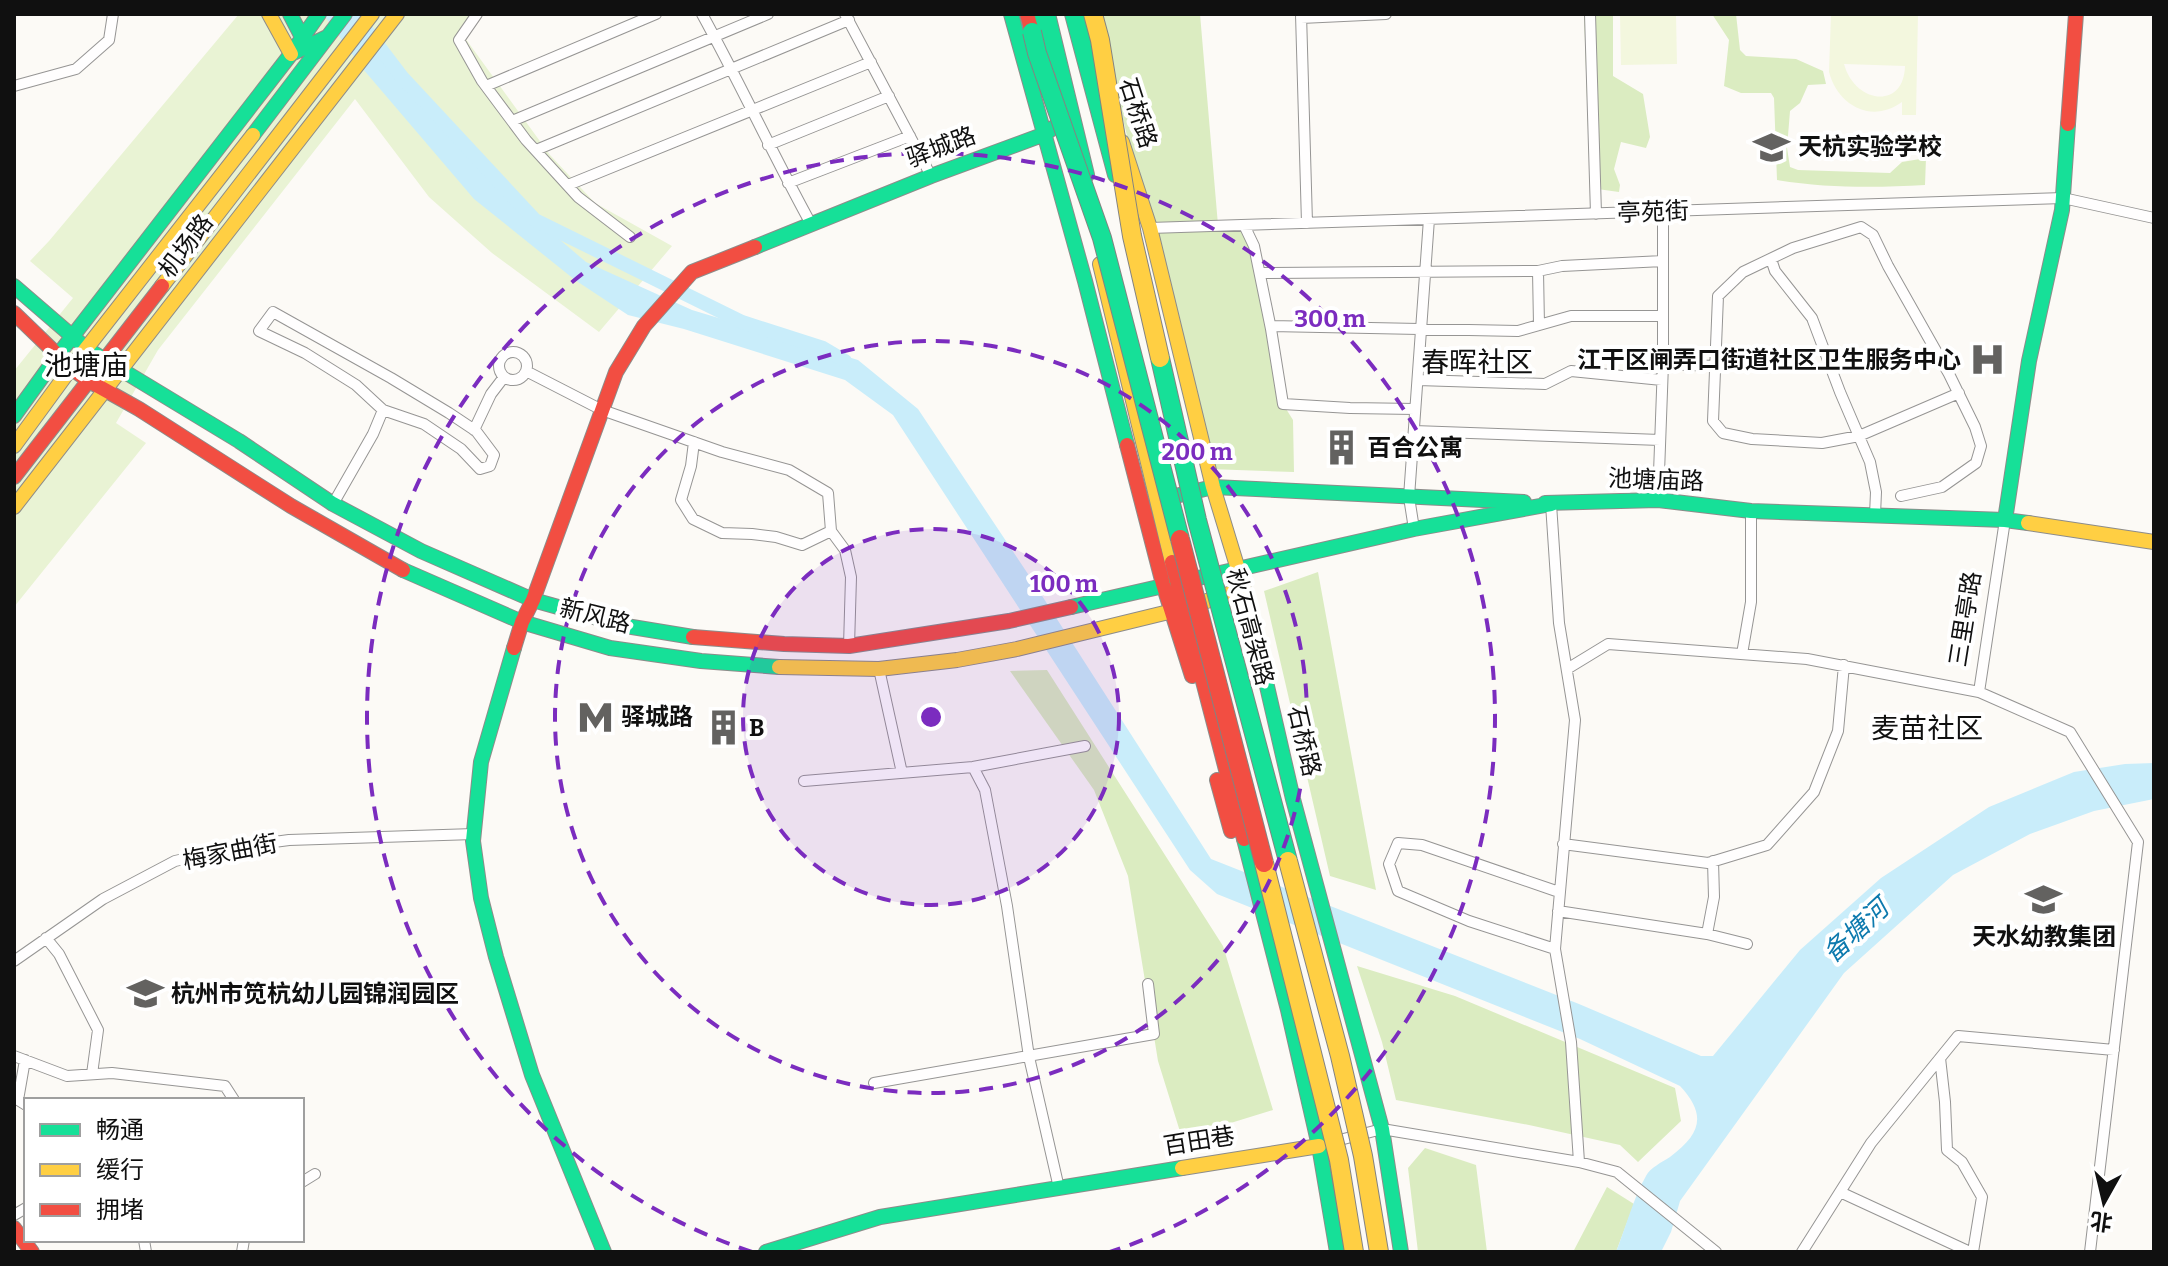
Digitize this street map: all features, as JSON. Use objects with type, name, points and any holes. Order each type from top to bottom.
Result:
[{"type":"main road","points":[[269,14],[291,54],[337,25]]},
{"type":"main road","points":[[290,14],[302,37]]},
{"type":"main road","name":"机场路","points":[[14,446],[65,362],[72,337],[319,14]]},
{"type":"main road","name":"机场路","points":[[358,48],[372,14]]},
{"type":"main road","name":"机场路","points":[[14,477],[112,366],[131,324],[358,48],[397,14]]},
{"type":"main road","points":[[1011,14],[1178,610],[1259,914],[1277,967],[1319,1146],[1337,1252]]},
{"type":"main road","points":[[1027,14],[1037,53],[1102,238]]},
{"type":"main road","points":[[1038,14],[1066,118],[1156,500],[1169,583]]},
{"type":"main road","name":"秋石高架路","points":[[1048,14],[1102,238],[1312,1049],[1339,1160],[1354,1252]]},
{"type":"main road","name":"秋石高架路","points":[[1072,14],[1132,236],[1197,520],[1340,1056],[1363,1156],[1379,1252]]},
{"type":"main road","name":"石桥路","points":[[1083,14],[1150,228],[1213,487],[1239,569],[1293,799],[1382,1129],[1401,1252]]},
{"type":"main road","points":[[1093,14],[1132,236]]},
{"type":"main road","name":"三里亭路","points":[[2005,520],[2029,361],[2062,210],[2076,14]]},
{"type":"main road","name":"机场路","points":[[14,416],[65,362],[87,349],[337,25]]},
{"type":"main road","name":"驿城路","points":[[604,1252],[532,1075],[481,898],[474,834],[481,762],[522,622],[533,600],[616,372],[644,326],[692,272],[1045,134],[1066,118]]},
{"type":"main road","name":"新风路","points":[[14,286],[72,337],[112,366],[239,441],[333,504],[421,551],[533,600],[626,626],[702,638],[849,646],[935,634],[1018,619],[1414,529],[1551,504]]},
{"type":"main road","name":"新风路","points":[[14,313],[65,362],[96,385],[291,506],[402,570],[522,622],[610,648],[701,661],[879,669],[957,660],[1035,645],[1178,610],[1244,589]]},
{"type":"main road","name":"机场路","points":[[14,507],[96,385]]},
{"type":"main road","name":"池塘庙路","points":[[1156,500],[1213,487],[1551,504],[1658,500],[1751,511],[2005,520],[2154,542]]},
{"type":"main road","name":"百田巷","points":[[766,1252],[880,1217],[1319,1146]]},
{"type":"street","points":[[14,86],[76,69],[109,40],[113,14]]},
{"type":"street","points":[[477,14],[459,40],[486,86],[578,197],[630,237]]},
{"type":"street","points":[[486,86],[656,14]]},
{"type":"street","points":[[702,14],[811,224]]},
{"type":"street","points":[[512,121],[768,14]]},
{"type":"street","points":[[1307,223],[1301,16],[1386,14]]},
{"type":"street","points":[[1590,14],[1596,214]]},
{"type":"street","points":[[536,150],[847,17],[931,176]]},
{"type":"street","points":[[568,185],[871,62]]},
{"type":"street","points":[[768,145],[889,96]]},
{"type":"street","points":[[788,183],[910,136]]},
{"type":"street","name":"亭苑街","points":[[1150,228],[2063,198],[2154,218]]},
{"type":"street","points":[[1658,500],[1663,364],[1663,211]]},
{"type":"street","points":[[1414,529],[1409,497],[1429,219]]},
{"type":"street","points":[[1244,225],[1254,246],[1260,273],[1283,404],[1415,409]]},
{"type":"street","points":[[1901,496],[1942,487],[1976,463],[1981,446],[1959,393],[1873,235],[1861,227],[1793,248],[1743,272],[1718,296],[1713,421],[1723,433],[1752,439],[1822,443],[1859,436],[1959,393]]},
{"type":"street","points":[[1771,259],[1775,271],[1812,318],[1870,462],[1876,492],[1875,515]]},
{"type":"street","points":[[1260,273],[1538,271],[1562,266],[1663,261]]},
{"type":"street","points":[[1538,271],[1539,325]]},
{"type":"street","points":[[273,312],[391,378],[474,430],[494,455],[490,466],[480,469],[461,449],[424,424],[383,410],[356,385],[305,353],[259,331],[273,312]]},
{"type":"street","points":[[1271,326],[1518,331],[1571,316],[1663,316]]},
{"type":"street","points":[[516,353],[524,358],[526,371],[517,379],[504,377],[499,365],[503,357],[516,353]]},
{"type":"street","points":[[1663,364],[1715,366]]},
{"type":"street","points":[[526,371],[602,410],[722,452],[789,470],[828,493],[831,531],[845,550],[851,577],[849,646]]},
{"type":"street","points":[[1418,380],[1545,384],[1571,371],[1662,380]]},
{"type":"street","points":[[474,430],[491,394],[504,377]]},
{"type":"street","points":[[333,504],[373,434],[383,410]]},
{"type":"street","points":[[1414,431],[1660,440]]},
{"type":"street","points":[[694,442],[681,500],[693,519],[722,533],[776,537],[802,545],[831,531]]},
{"type":"street","points":[[1551,504],[1559,623],[1575,720],[1555,949],[1571,1042],[1579,1162]]},
{"type":"street","points":[[1742,654],[1751,602],[1751,511]]},
{"type":"street","name":"三里亭路","points":[[2005,520],[1979,692],[2070,732],[2138,842],[2090,1252]]},
{"type":"street","points":[[1567,669],[1608,644],[1807,659],[1979,692]]},
{"type":"street","points":[[1563,844],[1708,863],[1767,845],[1814,792],[1838,731],[1844,665]]},
{"type":"street","points":[[879,669],[902,773]]},
{"type":"street","points":[[804,781],[973,767],[1085,746]]},
{"type":"street","points":[[973,767],[985,790],[1007,906],[1029,1057],[1059,1188]]},
{"type":"street","name":"梅家曲街","points":[[14,961],[103,899],[175,861],[237,847],[289,840],[474,834]]},
{"type":"street","points":[[1555,949],[1469,921],[1398,891],[1389,864],[1398,843],[1422,845],[1559,892]]},
{"type":"street","points":[[1707,934],[1714,897],[1713,861]]},
{"type":"street","points":[[1558,911],[1707,934],[1747,944]]},
{"type":"street","points":[[46,938],[59,954],[98,1030],[92,1074]]},
{"type":"street","points":[[874,1083],[1154,1034],[1148,984]]},
{"type":"street","points":[[1804,1251],[1871,1143],[1958,1036],[2114,1050]]},
{"type":"street","points":[[24,1104],[18,1100],[19,1058],[67,1076],[112,1073],[225,1086],[233,1098]]},
{"type":"street","points":[[1840,1192],[1972,1252],[1982,1197],[1962,1162],[1947,1150],[1940,1058]]},
{"type":"street","name":"百田巷","points":[[1319,1146],[1382,1129],[1579,1162],[1617,1172],[1716,1252]]},
{"type":"street","points":[[304,1181],[315,1174]]},
{"type":"green space","points":[[239,14],[483,14],[465,38],[550,155],[595,203],[672,246],[599,332],[492,253],[429,197],[355,99],[158,350],[116,423],[146,443],[14,607],[14,371],[73,298],[30,261]]},
{"type":"green space","points":[[1097,14],[1200,14],[1218,225],[1244,225],[1254,246],[1283,404],[1293,420],[1294,472],[1209,469]]},
{"type":"green space","points":[[1584,14],[1613,14],[1613,76],[1643,94],[1650,137],[1646,148],[1621,142],[1614,169],[1620,185],[1619,192],[1590,188]]},
{"type":"green space","points":[[1620,14],[1676,14],[1677,64],[1621,65]]},
{"type":"green space","points":[[1712,14],[1736,14],[1740,50],[1746,56],[1796,59],[1823,71],[1826,84],[1808,85],[1800,103],[1790,111],[1787,148],[1790,167],[1798,170],[1890,173],[1902,162],[1926,158],[1925,185],[1851,187],[1777,180],[1774,98],[1771,93],[1741,93],[1724,86],[1729,40]]},
{"type":"green space","points":[[1831,14],[1918,14],[1916,115],[1902,115],[1902,102],[1879,111],[1858,108],[1840,94],[1829,72]],"holes":[[[1844,64],[1905,66],[1903,80],[1897,90],[1878,96],[1858,87]]]},
{"type":"green space","points":[[1318,572],[1376,890],[1330,876],[1264,591]]},
{"type":"green space","points":[[1047,670],[1223,946],[1273,1110],[1182,1138],[1158,1061],[1128,876],[1094,790],[1010,671]]},
{"type":"green space","points":[[1357,966],[1455,996],[1675,1088],[1681,1121],[1638,1162],[1620,1145],[1396,1100],[1382,1042]]},
{"type":"green space","points":[[1425,1148],[1476,1165],[1487,1252],[1418,1252],[1408,1168]]},
{"type":"green space","points":[[1607,1187],[1634,1204],[1616,1252],[1573,1252]]},
{"type":"water","name":"备塘河","points":[[323,14],[350,14],[491,181],[586,262],[692,310],[858,360],[918,409],[1211,859],[1579,1004],[1701,1056],[1713,1056],[1800,950],[1881,878],[1989,807],[2074,772],[2125,764],[2154,763],[2154,799],[2094,811],[2030,834],[1953,875],[1844,973],[1680,1201],[1661,1252],[1616,1252],[1648,1173],[1680,1149],[1694,1132],[1697,1115],[1689,1096],[1680,1086],[1580,1039],[1217,894],[1190,870],[893,415],[845,380],[684,329],[628,315],[575,280],[474,199],[363,69]]},
{"type":"waterway","points":[[354,14],[402,77],[535,220],[742,322],[823,348],[845,361]]},
{"type":"traffic: fast","points":[[290,14],[302,37]]},
{"type":"traffic: fast","points":[[14,416],[319,14]]},
{"type":"traffic: fast","points":[[253,135],[345,14]]},
{"type":"traffic: fast","points":[[1011,14],[1127,445]]},
{"type":"traffic: fast","points":[[1038,14],[1052,66]]},
{"type":"traffic: fast","points":[[1048,14],[1087,175]]},
{"type":"traffic: fast","points":[[1072,14],[1115,175]]},
{"type":"traffic: fast","points":[[1083,14],[1099,70]]},
{"type":"traffic: fast","points":[[1032,32],[1102,238],[1180,539]]},
{"type":"traffic: fast","points":[[291,54],[327,37]]},
{"type":"traffic: fast","points":[[755,247],[1045,134],[1066,118]]},
{"type":"traffic: fast","points":[[2005,520],[2029,361],[2062,210],[2068,124]]},
{"type":"traffic: fast","points":[[14,286],[87,349],[239,441],[333,504],[421,551],[533,600],[626,626],[693,637]]},
{"type":"traffic: fast","points":[[1160,358],[1197,520],[1288,861]]},
{"type":"traffic: fast","points":[[1163,499],[1213,487],[1524,502]]},
{"type":"traffic: fast","points":[[1545,503],[1658,500],[1751,511],[2028,523]]},
{"type":"traffic: fast","points":[[1071,607],[1414,529],[1551,504]]},
{"type":"traffic: fast","points":[[403,570],[522,622],[610,648],[701,661],[779,667]]},
{"type":"traffic: fast","points":[[1254,630],[1293,799],[1382,1129],[1401,1252]]},
{"type":"traffic: fast","points":[[514,648],[481,762],[473,841],[481,898],[532,1075],[604,1252]]},
{"type":"traffic: fast","points":[[1244,839],[1319,1146],[1337,1252]]},
{"type":"traffic: fast","points":[[766,1252],[880,1217],[1182,1168]]},
{"type":"traffic: slow","points":[[269,14],[291,54]]},
{"type":"traffic: slow","points":[[162,286],[372,14]]},
{"type":"traffic: slow","points":[[14,507],[397,14]]},
{"type":"traffic: slow","points":[[1093,14],[1132,236],[1160,358]]},
{"type":"traffic: slow","points":[[14,446],[253,135]]},
{"type":"traffic: slow","points":[[1122,142],[1150,228],[1213,487],[1254,630]]},
{"type":"traffic: slow","points":[[1100,264],[1172,562]]},
{"type":"traffic: slow","points":[[2028,523],[2154,542]]},
{"type":"traffic: slow","points":[[779,667],[879,669],[957,660],[1017,649],[1185,608],[1244,589]]},
{"type":"traffic: slow","points":[[1288,861],[1340,1056],[1363,1156],[1379,1252]]},
{"type":"traffic: slow","points":[[1264,863],[1339,1160],[1354,1252]]},
{"type":"traffic: slow","points":[[1182,1168],[1319,1146]]},
{"type":"traffic: jam","points":[[1027,14],[1032,32]]},
{"type":"traffic: jam","points":[[2068,124],[2076,14]]},
{"type":"traffic: jam","points":[[514,648],[616,372],[644,326],[692,272],[755,247]]},
{"type":"traffic: jam","points":[[14,477],[162,286]]},
{"type":"traffic: jam","points":[[14,313],[71,368],[89,381],[139,409],[291,506],[403,570]]},
{"type":"traffic: jam","points":[[1127,445],[1163,584],[1192,676]]},
{"type":"traffic: jam","points":[[1180,539],[1264,863]]},
{"type":"traffic: jam","points":[[1172,562],[1244,839]]},
{"type":"traffic: jam","points":[[693,637],[849,646],[1009,621],[1071,607]]},
{"type":"traffic: jam","points":[[1217,780],[1231,831]]},
{"type":"traffic: jam","points":[[14,1228],[24,1241]]},
{"type":"traffic: jam","points":[[24,1242],[32,1252]]},
{"type":"place","name":"天杭实验学校","points":[[1772,147]]},
{"type":"place","name":"江干区闸弄口街道社区卫生服务中心","points":[[1987,360]]},
{"type":"place","name":"百合公寓","points":[[1341,448]]},
{"type":"place","name":"驿城路","points":[[595,717]]},
{"type":"place","name":"B","points":[[723,728]]},
{"type":"place","name":"天水幼教集团","points":[[2044,900]]},
{"type":"place","name":"杭州市笕杭幼儿园锦润园区","points":[[145,994]]},
{"type":"district","name":"春晖社区","points":[[1477,362]]},
{"type":"district","name":"池塘庙","points":[[86,365]]},
{"type":"district","name":"麦苗社区","points":[[1927,728]]}]
